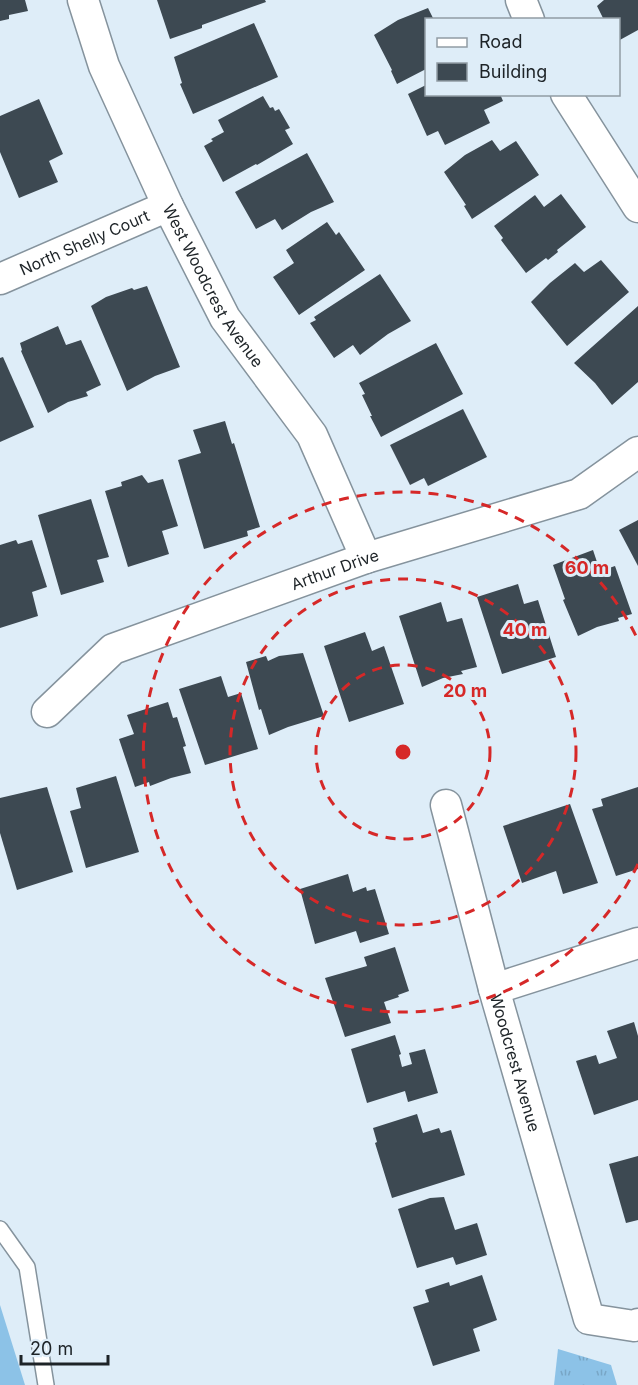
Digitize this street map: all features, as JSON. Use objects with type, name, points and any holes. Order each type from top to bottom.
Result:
[{"type":"street","name":"West Woodcrest Avenue","points":[[83,0],[104,66],[168,206],[225,318],[312,435],[366,558]]},
{"type":"street","points":[[521,0],[528,18]]},
{"type":"street","points":[[567,96],[638,207]]},
{"type":"street","name":"North Shelly Court","points":[[0,279],[168,206]]},
{"type":"street","name":"Arthur Drive","points":[[47,712],[112,649],[366,558],[579,494],[638,452]]},
{"type":"street","name":"Woodcrest Avenue","points":[[446,805],[494,989],[589,1320],[634,1326],[638,1324]]},
{"type":"street","points":[[494,989],[638,943]]},
{"type":"lane","points":[[0,1229],[27,1267],[46,1385]]},
{"type":"green space","points":[[0,1305],[25,1385],[0,1385]]},
{"type":"green space","points":[[558,1349],[611,1365],[617,1385],[554,1385]]},
{"type":"building","points":[[0,0],[25,0],[28,11],[9,15],[9,19],[0,21]]},
{"type":"building","points":[[157,0],[265,0],[266,2],[170,39]]},
{"type":"building","points":[[604,0],[638,0],[638,30],[620,40],[620,18],[603,18],[597,6]]},
{"type":"building","points":[[428,8],[433,18],[425,18],[425,70],[397,84],[374,35],[398,20]]},
{"type":"building","points":[[254,23],[278,77],[193,114],[180,84],[182,83],[174,57]]},
{"type":"building","points":[[425,86],[425,96],[501,96],[503,101],[484,110],[490,123],[445,145],[438,131],[427,136],[408,94]]},
{"type":"building","points":[[263,96],[270,108],[273,107],[275,111],[279,109],[290,128],[285,130],[293,144],[223,182],[204,146],[224,132],[218,120]]},
{"type":"building","points":[[39,99],[63,154],[49,161],[58,182],[19,198],[0,152],[0,116]]},
{"type":"building","points":[[492,140],[500,151],[516,141],[539,175],[472,219],[464,206],[466,205],[444,172],[465,155]]},
{"type":"building","points":[[307,153],[334,202],[311,212],[282,230],[275,219],[256,229],[235,192]]},
{"type":"building","points":[[561,194],[586,227],[548,260],[546,258],[526,273],[501,240],[503,238],[494,226],[535,195],[544,207]]},
{"type":"building","points":[[327,222],[336,235],[339,232],[365,270],[299,315],[273,277],[294,263],[286,250]]},
{"type":"building","points":[[601,260],[629,292],[567,346],[531,302],[575,263],[584,272]]},
{"type":"building","points":[[380,274],[411,321],[388,334],[360,355],[353,345],[334,358],[310,323],[316,320],[314,317]]},
{"type":"building","points":[[147,286],[180,367],[155,376],[127,391],[91,306],[106,297],[132,288],[134,290]]},
{"type":"building","points":[[638,306],[638,382],[612,405],[595,383],[574,363]]},
{"type":"building","points":[[58,326],[66,345],[81,340],[101,385],[86,392],[88,396],[68,402],[48,413],[21,351],[20,343]]},
{"type":"building","points":[[436,343],[463,394],[381,437],[370,416],[372,416],[362,395],[365,394],[359,383]]},
{"type":"building","points":[[3,357],[34,427],[0,442],[0,358]]},
{"type":"building","points":[[463,409],[487,457],[428,486],[424,478],[410,485],[390,445]]},
{"type":"building","points":[[225,421],[260,527],[247,531],[248,536],[204,549],[178,460],[201,453],[193,430]]},
{"type":"building","points":[[142,475],[148,483],[163,479],[178,526],[162,531],[169,554],[128,567],[105,491],[122,486],[121,482]]},
{"type":"building","points":[[91,499],[109,557],[97,560],[104,582],[61,595],[38,515]]},
{"type":"building","points":[[638,520],[638,566],[619,530]]},
{"type":"building","points":[[16,540],[18,544],[32,540],[47,587],[32,592],[38,616],[0,628],[0,545]]},
{"type":"building","points":[[593,550],[600,571],[615,566],[632,614],[578,636],[563,600],[565,599],[553,565]]},
{"type":"building","points":[[518,584],[524,604],[538,600],[556,657],[502,674],[477,597]]},
{"type":"building","points":[[441,602],[447,622],[462,618],[477,667],[422,687],[399,616]]},
{"type":"building","points":[[365,632],[372,651],[384,646],[404,704],[349,722],[324,646]]},
{"type":"building","points":[[303,653],[324,716],[269,735],[261,709],[259,710],[246,662],[266,656],[268,661],[279,656]]},
{"type":"building","points":[[221,676],[228,697],[241,693],[258,749],[205,765],[179,689]]},
{"type":"building","points":[[168,702],[173,718],[177,717],[191,773],[150,786],[149,782],[135,787],[119,739],[134,734],[127,715]]},
{"type":"building","points":[[116,776],[139,852],[86,868],[70,811],[81,808],[76,788]]},
{"type":"building","points":[[47,787],[73,872],[17,890],[0,833],[0,798]]},
{"type":"building","points":[[638,787],[638,869],[616,876],[592,809],[603,806],[601,799]]},
{"type":"building","points":[[570,804],[598,883],[563,894],[556,871],[522,883],[503,826]]},
{"type":"building","points":[[348,874],[353,892],[366,887],[367,891],[375,889],[389,934],[360,943],[356,931],[315,944],[300,889]]},
{"type":"building","points":[[395,947],[409,991],[384,1002],[391,1023],[345,1037],[325,978],[367,966],[364,957]]},
{"type":"building","points":[[634,1022],[638,1036],[638,1100],[594,1115],[576,1061],[596,1055],[599,1064],[617,1058],[607,1031]]},
{"type":"building","points":[[395,1035],[401,1054],[399,1055],[402,1067],[412,1064],[409,1053],[425,1049],[438,1093],[408,1102],[405,1091],[367,1103],[351,1049]]},
{"type":"building","points":[[417,1114],[423,1133],[439,1128],[441,1133],[451,1130],[465,1175],[392,1198],[375,1143],[377,1142],[373,1128]]},
{"type":"building","points":[[638,1156],[638,1220],[626,1223],[609,1164]]},
{"type":"building","points":[[444,1197],[455,1230],[477,1223],[487,1255],[456,1265],[453,1257],[417,1268],[398,1209],[430,1198]]},
{"type":"building","points":[[482,1275],[497,1320],[473,1329],[480,1351],[433,1366],[413,1307],[429,1302],[425,1290],[449,1282],[450,1286]]}]
